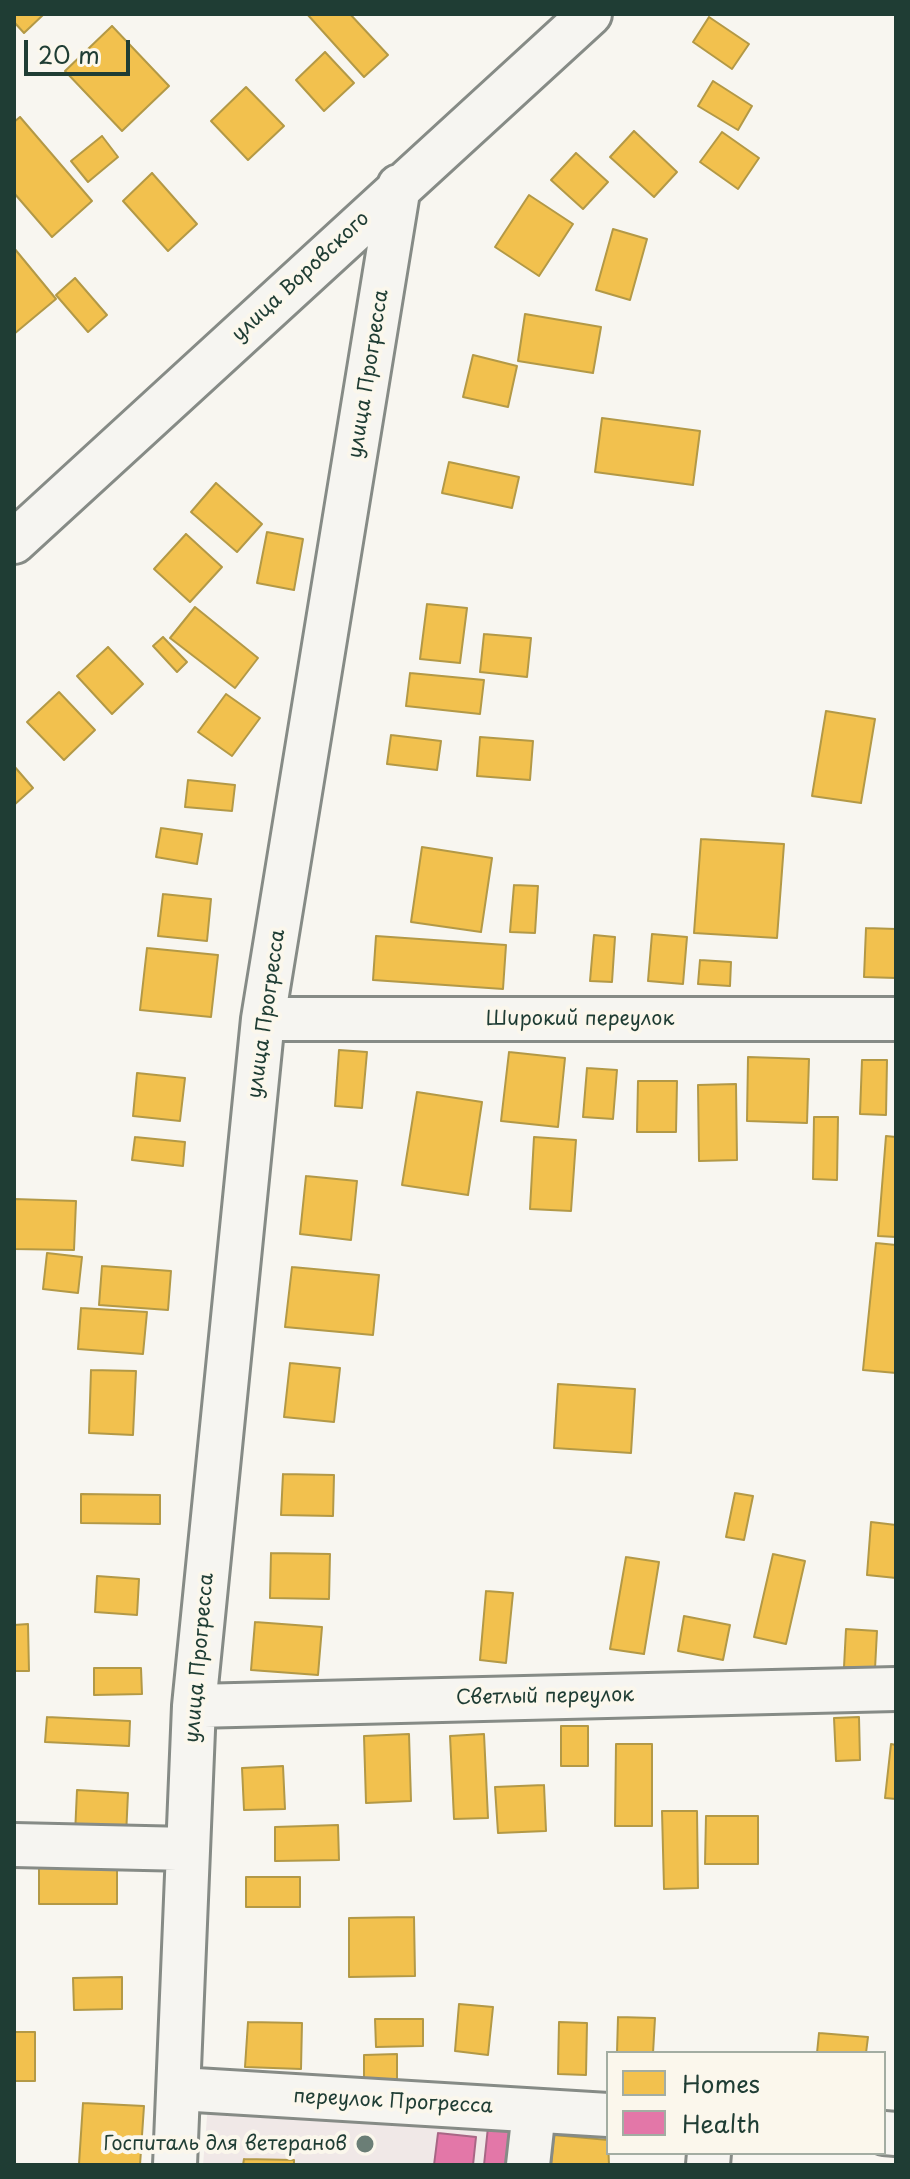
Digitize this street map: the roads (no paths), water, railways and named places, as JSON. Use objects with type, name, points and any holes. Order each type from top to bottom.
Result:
[{"type":"street","name":"улица Воровского","points":[[14,542],[590,14]]},
{"type":"street","name":"улица Прогресса","points":[[175,2165],[194,1706],[263,1019],[399,186]]},
{"type":"street","name":"Широкий переулок","points":[[263,1019],[896,1019]]},
{"type":"street","name":"Светлый переулок","points":[[194,1706],[896,1689]]},
{"type":"street","points":[[14,1845],[188,1849]]},
{"type":"street","name":"переулок Прогресса","points":[[179,2089],[606,2115]]},
{"type":"street","points":[[528,2165],[534,2111]]},
{"type":"place","name":"Госпиталь для ветеранов","points":[[365,2144]]}]
